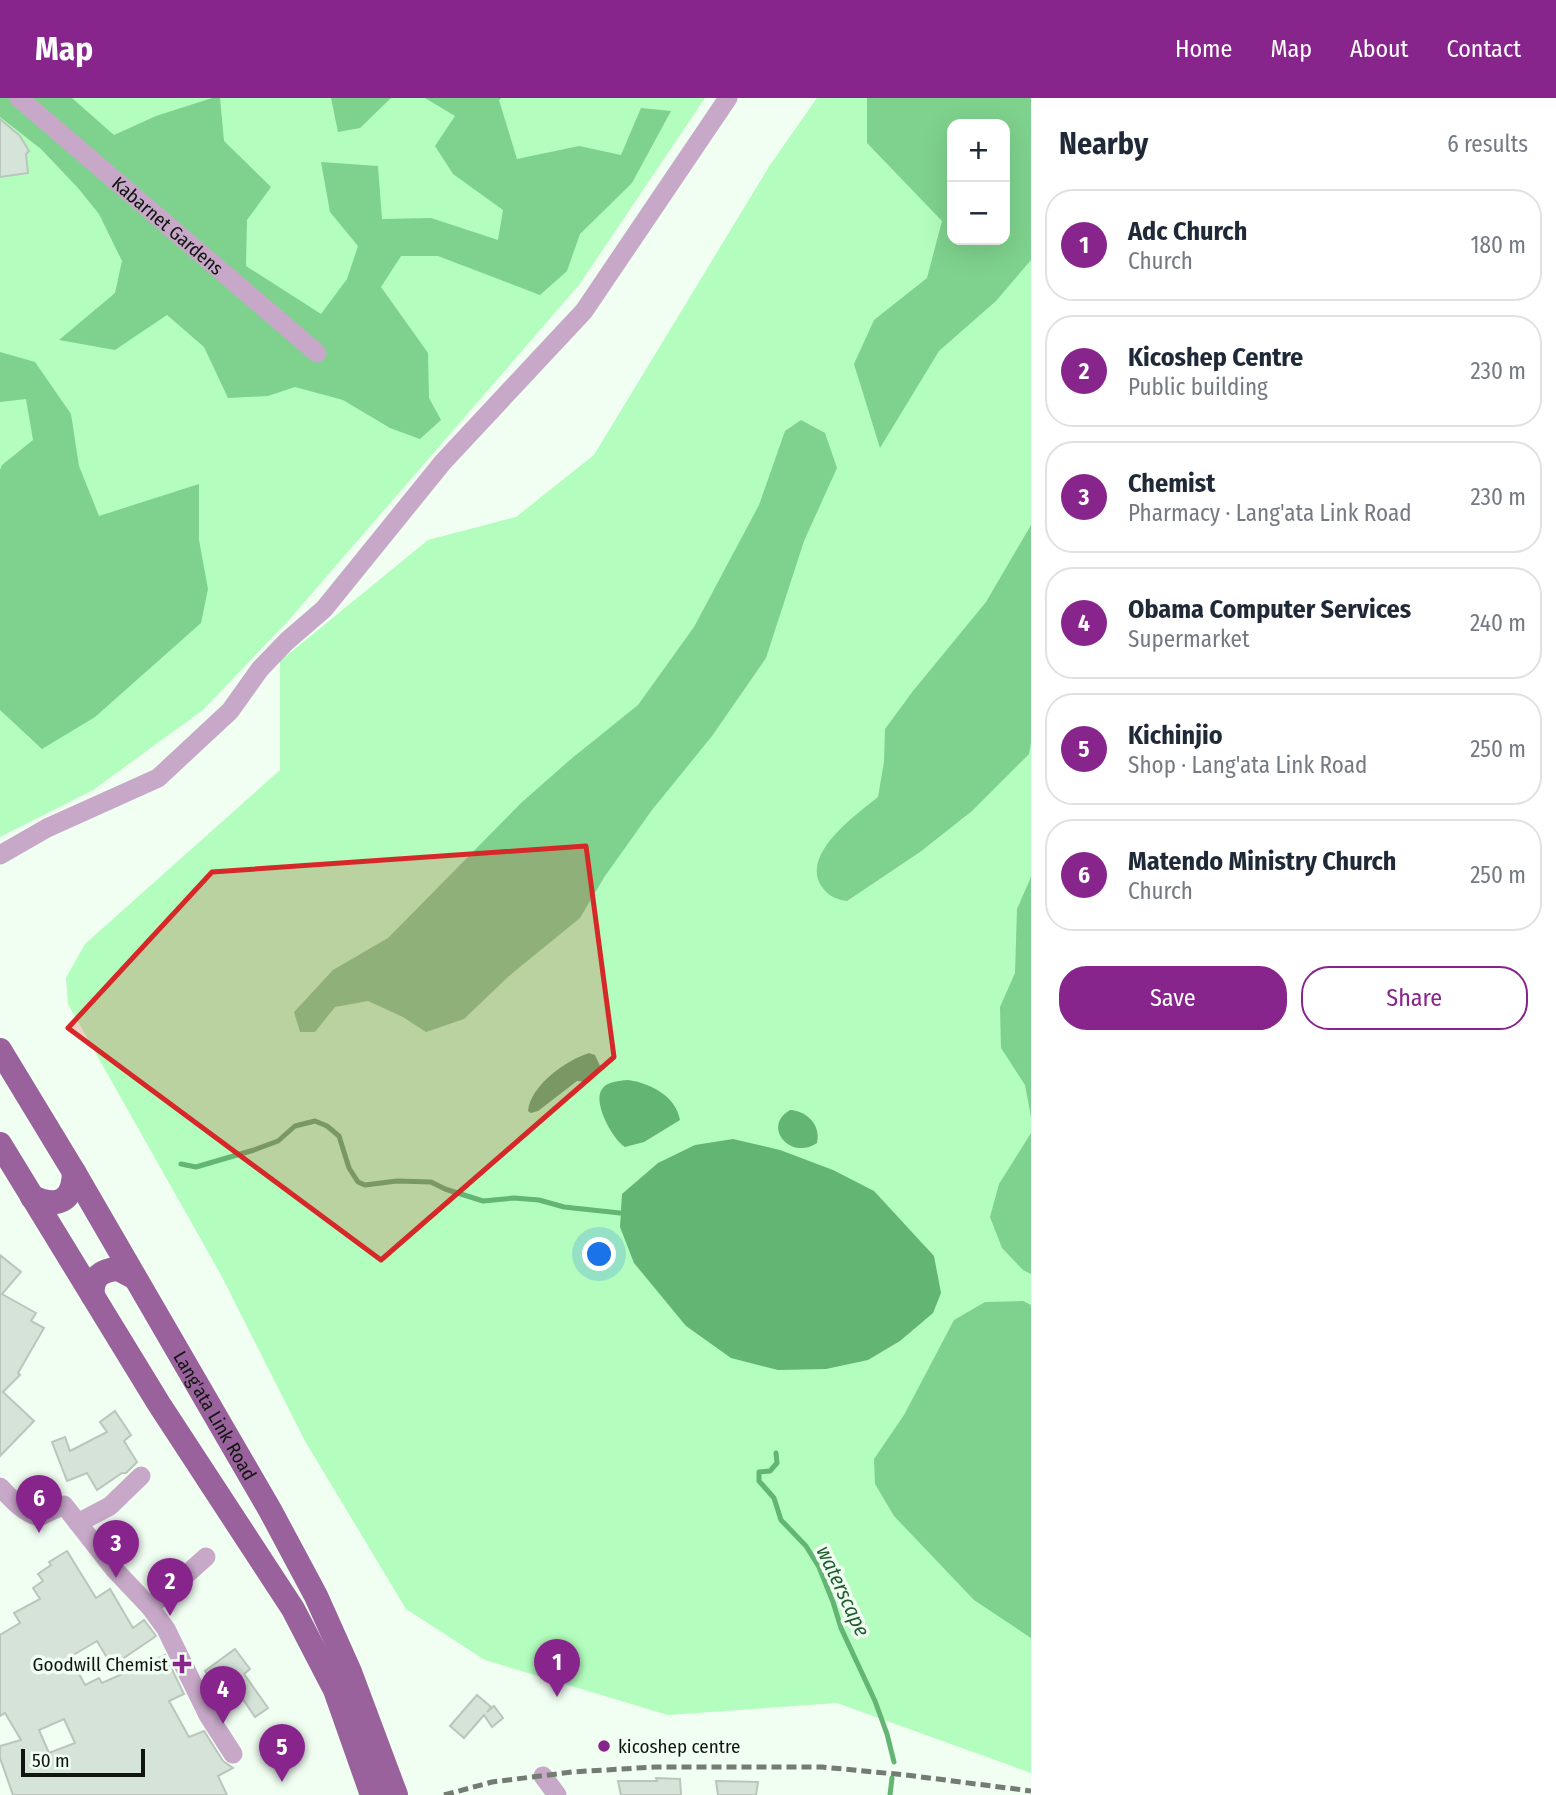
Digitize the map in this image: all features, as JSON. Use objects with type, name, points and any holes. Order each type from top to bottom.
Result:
[{"type":"main road","name":"Lang'ata Link Road","points":[[0,1050],[74,1172],[316,1596],[351,1672],[374,1765],[372,1795]]},
{"type":"main road","name":"Lang'ata Link Road","points":[[0,1144],[236,1524],[293,1609],[374,1765],[396,1795]]},
{"type":"main road","points":[[32,1197],[48,1202],[62,1200],[72,1191],[74,1172]]},
{"type":"main road","points":[[93,1296],[92,1284],[103,1272],[118,1269],[135,1279]]},
{"type":"street","name":"Kabarnet Gardens","points":[[19,98],[317,353]]},
{"type":"street","points":[[0,855],[47,828],[158,778],[230,712],[260,669],[324,609],[443,462],[584,311],[728,98]]},
{"type":"street","points":[[78,1523],[110,1506],[141,1476]]},
{"type":"street","points":[[0,1487],[29,1514],[39,1517],[64,1505],[166,1629],[208,1715],[233,1754]]},
{"type":"street","points":[[150,1607],[206,1558]]},
{"type":"street","points":[[543,1776],[557,1795]]},
{"type":"highlighted area","points":[[586,846],[614,1057],[381,1260],[68,1028],[212,872]]},
{"type":"shaded area","points":[[0,98],[705,98],[579,285],[288,621],[203,710],[93,790],[0,837]]},
{"type":"shaded area","points":[[0,98],[72,98],[114,135],[156,116],[212,98],[220,98],[224,141],[271,187],[247,220],[246,266],[321,314],[347,279],[358,246],[330,212],[321,162],[378,166],[382,219],[431,218],[498,240],[503,210],[453,174],[435,146],[455,116],[425,98],[501,98],[499,100],[517,159],[579,146],[621,155],[641,108],[671,111],[632,183],[580,234],[567,271],[540,295],[438,256],[401,256],[381,287],[428,353],[429,398],[441,420],[420,439],[390,428],[343,400],[295,387],[268,396],[228,398],[204,347],[167,315],[115,350],[59,340],[115,293],[122,261],[99,214],[78,188],[41,149],[0,117]]},
{"type":"shaded area","points":[[331,98],[391,98],[360,128],[338,132]]},
{"type":"shaded area","points":[[817,98],[1031,98],[1031,1773],[837,1703],[668,1715],[485,1660],[406,1609],[305,1441],[221,1275],[68,1004],[66,978],[85,944],[280,770],[280,661],[428,540],[516,517],[594,455],[770,165]]},
{"type":"shaded area","points":[[867,98],[1031,98],[1031,260],[996,301],[939,351],[880,448],[854,364],[874,320],[927,278],[942,221],[867,143]]},
{"type":"shaded area","points":[[0,352],[35,362],[71,414],[79,466],[99,516],[199,484],[199,540],[208,589],[201,623],[95,717],[42,749],[0,710],[0,470],[2,465],[33,440],[26,399],[0,402]]},
{"type":"shaded area","points":[[801,420],[825,433],[837,468],[804,541],[766,658],[712,736],[652,810],[605,876],[580,918],[509,976],[464,1019],[426,1032],[403,1017],[368,1001],[335,1007],[315,1032],[300,1032],[294,1012],[333,970],[388,938],[521,803],[638,705],[694,627],[759,505],[785,431]]},
{"type":"shaded area","points":[[1031,525],[1029,754],[972,811],[920,852],[847,901],[831,896],[820,884],[817,872],[819,859],[835,835],[878,797],[884,762],[885,729],[986,602]]},
{"type":"shaded area","points":[[1031,877],[1031,1117],[1025,1085],[1001,1048],[1000,1007],[1015,973],[1017,909]]},
{"type":"shaded area","points":[[589,1053],[595,1055],[600,1066],[596,1075],[588,1082],[577,1081],[538,1111],[528,1111],[530,1101],[542,1083],[560,1068]]},
{"type":"shaded area","points":[[628,1080],[661,1092],[673,1104],[680,1120],[644,1142],[625,1147],[605,1120],[600,1095],[607,1084]]},
{"type":"shaded area","points":[[790,1110],[802,1113],[811,1120],[817,1130],[817,1143],[798,1148],[783,1140],[778,1125]]},
{"type":"shaded area","points":[[1031,1133],[1031,1274],[1023,1270],[1002,1248],[990,1217],[999,1184]]},
{"type":"shaded area","points":[[733,1139],[780,1150],[833,1170],[874,1191],[934,1256],[941,1293],[933,1313],[900,1341],[868,1360],[826,1369],[778,1370],[731,1358],[686,1326],[634,1263],[620,1227],[622,1194],[658,1163],[695,1145]]},
{"type":"shaded area","points":[[1023,1301],[1031,1305],[1031,1638],[974,1600],[894,1516],[875,1484],[874,1459],[904,1415],[954,1320],[985,1302]]},
{"type":"building","points":[[0,119],[20,136],[29,151],[26,154],[28,173],[0,177]]},
{"type":"building","points":[[0,1255],[21,1272],[2,1294],[36,1313],[31,1321],[44,1328],[18,1373],[20,1375],[3,1392],[34,1421],[0,1456]]},
{"type":"building","points":[[115,1411],[131,1435],[124,1441],[137,1462],[126,1473],[97,1490],[87,1473],[67,1481],[52,1442],[65,1437],[70,1451],[107,1432],[100,1422]]},
{"type":"building","points":[[67,1551],[96,1598],[110,1589],[133,1628],[144,1620],[156,1636],[112,1666],[97,1641],[70,1657],[85,1685],[99,1678],[102,1683],[165,1655],[184,1694],[169,1701],[189,1737],[204,1731],[223,1761],[233,1768],[218,1776],[227,1795],[13,1795],[0,1758],[0,1746],[21,1740],[5,1713],[0,1716],[0,1635],[20,1623],[14,1613],[40,1599],[33,1588],[43,1581],[38,1574],[51,1565],[49,1562]],"holes":[[[64,1719],[75,1743],[49,1753],[39,1730]]]},
{"type":"building","points":[[235,1649],[250,1669],[244,1674],[268,1708],[255,1717],[232,1683],[220,1692],[205,1671]]},
{"type":"building","points":[[477,1695],[491,1707],[487,1712],[494,1706],[503,1718],[492,1727],[484,1715],[464,1738],[450,1726]]},
{"type":"building","points":[[656,1778],[680,1779],[681,1795],[621,1795],[618,1781],[657,1781]]},
{"type":"building","points":[[716,1781],[758,1782],[756,1795],[718,1795]]},
{"type":"waterway","points":[[181,1164],[196,1167],[254,1150],[278,1141],[295,1126],[315,1121],[327,1126],[339,1136],[349,1168],[358,1182],[365,1185],[397,1181],[431,1182],[483,1201],[514,1198],[539,1200],[564,1207],[620,1213]]},
{"type":"waterway","name":"waterscape","points":[[776,1453],[777,1463],[770,1471],[759,1472],[759,1481],[774,1498],[781,1520],[806,1546],[819,1567],[841,1628],[875,1701],[894,1762]]},
{"type":"waterway","name":"waterscape","points":[[890,1795],[892,1778]]},
{"type":"railway","points":[[444,1795],[492,1782],[572,1772],[655,1767],[822,1767],[1031,1791]]},
{"type":"place","name":"Matendo Ministry Church","points":[[39,1533]]},
{"type":"place","name":"Chemist","points":[[116,1578]]},
{"type":"place","name":"Kicoshep Centre","points":[[170,1616]]},
{"type":"place","name":"Goodwill Chemist","points":[[182,1664]]},
{"type":"place","name":"Adc Church","points":[[557,1697]]},
{"type":"place","name":"Obama Computer Services","points":[[223,1724]]},
{"type":"place","name":"kicoshep centre","points":[[604,1746]]},
{"type":"place","name":"Kichinjio","points":[[282,1782]]}]
